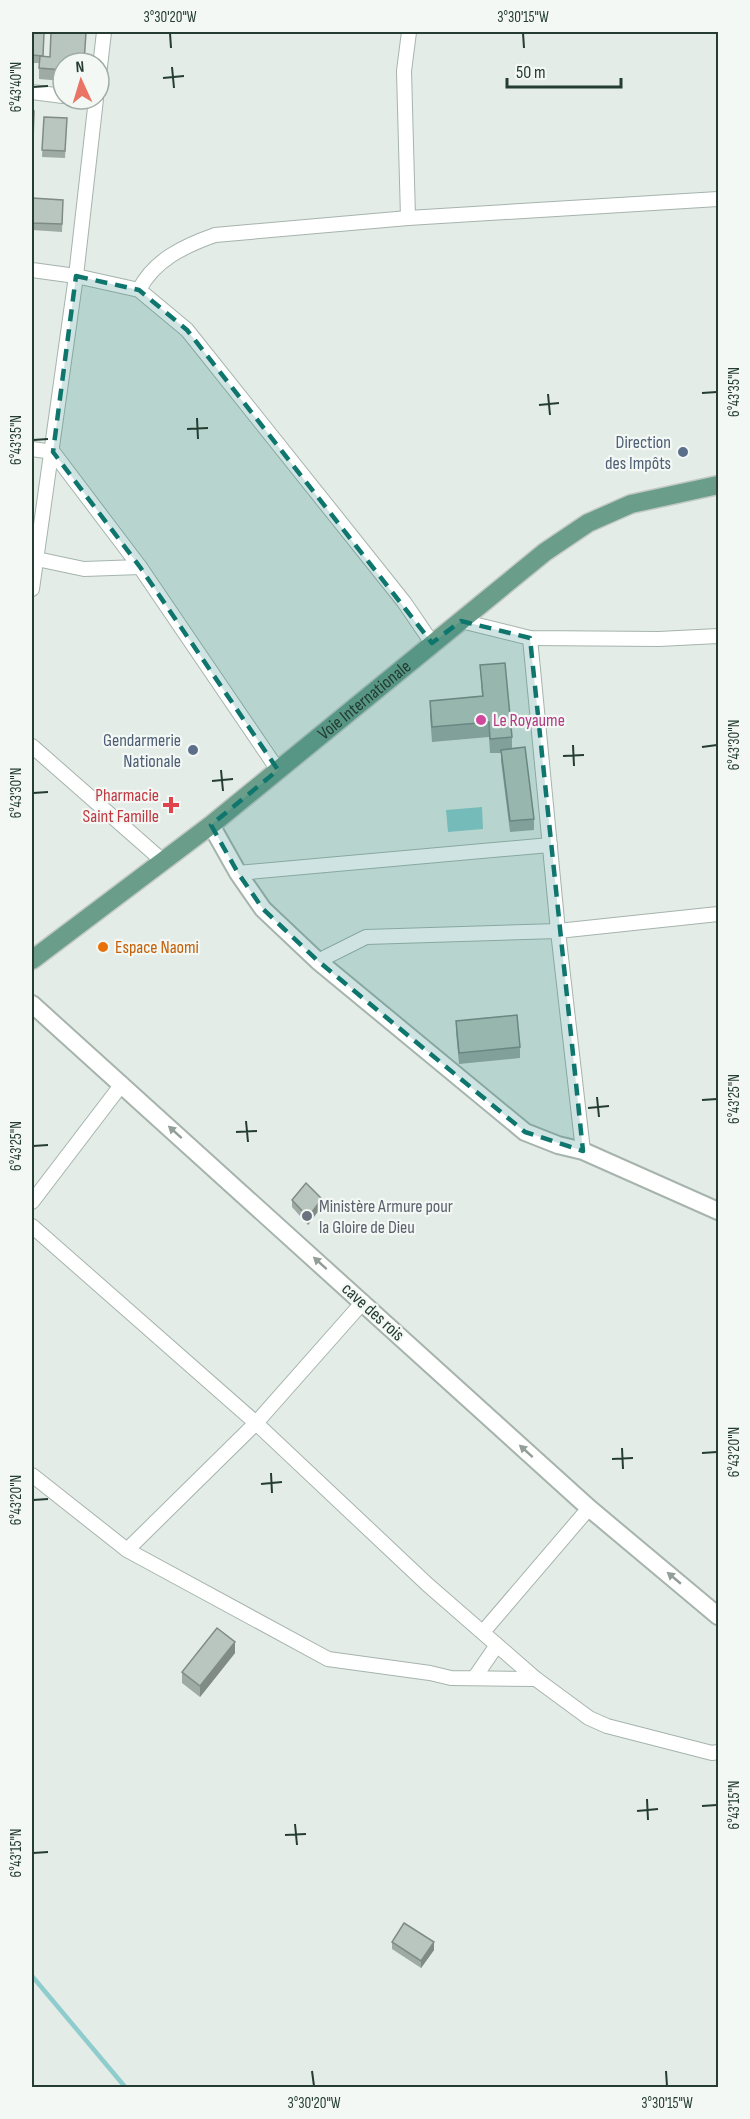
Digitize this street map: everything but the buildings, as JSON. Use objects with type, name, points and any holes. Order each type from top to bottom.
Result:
[{"type":"main road","name":"Voie Internationale","points":[[32,960],[212,825],[545,552],[588,523],[631,504],[718,485]]},
{"type":"street","points":[[102,51],[104,32]]},
{"type":"street","points":[[408,218],[404,71],[409,32]]},
{"type":"street","points":[[32,92],[51,94]]},
{"type":"street","points":[[32,589],[33,559],[52,453],[76,276],[91,111]]},
{"type":"street","points":[[139,290],[147,273],[166,258],[190,244],[214,236],[408,218],[718,199]]},
{"type":"street","points":[[32,270],[76,276],[139,290],[187,330],[404,602],[432,643]]},
{"type":"street","points":[[32,449],[52,453],[140,567],[278,770]]},
{"type":"street","points":[[33,559],[84,569],[140,567]]},
{"type":"street","points":[[461,621],[530,638],[659,639],[718,636]]},
{"type":"street","points":[[530,638],[558,931],[583,1151]]},
{"type":"street","points":[[32,746],[164,862]]},
{"type":"street","points":[[212,825],[238,873],[263,909],[318,961],[525,1132],[558,1145],[583,1151],[718,1211]]},
{"type":"street","points":[[238,873],[550,845]]},
{"type":"street","points":[[318,961],[366,937],[558,931],[718,914]]},
{"type":"street","name":"cave des rois","points":[[32,1004],[589,1508],[718,1616]]},
{"type":"street","points":[[32,1202],[122,1084]]},
{"type":"street","points":[[32,1226],[256,1423],[428,1585],[536,1679],[589,1718],[607,1726],[712,1753],[718,1752]]},
{"type":"street","points":[[127,1550],[256,1423],[363,1302]]},
{"type":"street","points":[[32,1475],[127,1550],[328,1659],[420,1671],[451,1678],[536,1679]]},
{"type":"street","points":[[483,1632],[589,1508]]},
{"type":"street","points":[[475,1677],[497,1645]]},
{"type":"highlighted area","points":[[76,276],[139,290],[187,330],[432,643],[461,621],[530,638],[583,1151],[525,1132],[318,961],[263,909],[238,873],[211,825],[278,770],[140,567],[53,452]]},
{"type":"water","points":[[482,807],[483,829],[448,832],[446,810]]},
{"type":"waterway","points":[[32,1976],[126,2088]]},
{"type":"place","name":"Direction des Impôts","points":[[683,452]]},
{"type":"place","name":"Le Royaume","points":[[481,720]]},
{"type":"place","name":"Gendarmerie Nationale","points":[[193,750]]},
{"type":"place","name":"Pharmacie Saint Famille","points":[[171,805]]},
{"type":"place","name":"Espace Naomi","points":[[103,947]]},
{"type":"place","name":"Ministère Armure pour la Gloire de Dieu","points":[[307,1216]]}]
